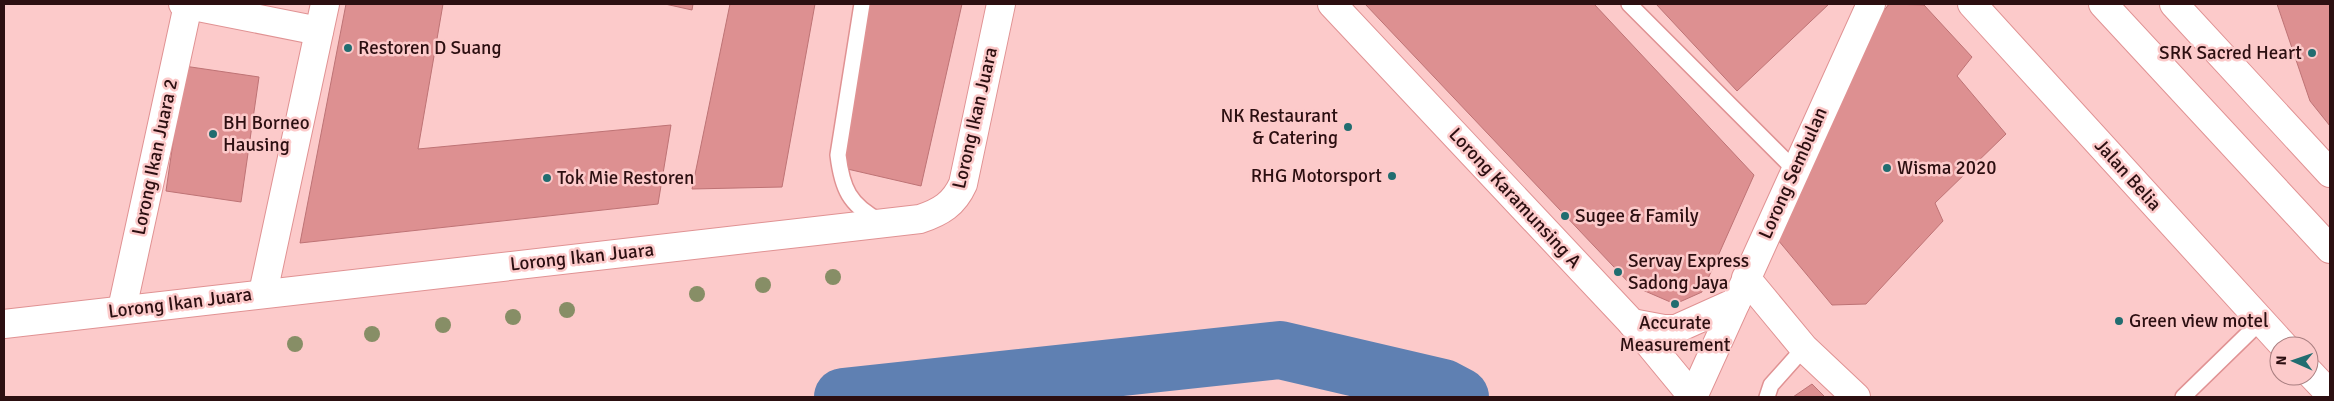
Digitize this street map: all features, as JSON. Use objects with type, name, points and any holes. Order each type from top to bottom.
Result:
[{"type":"street","points":[[185,4],[319,31]]},
{"type":"street","name":"Lorong Ikan Juara 2","points":[[122,309],[185,4]]},
{"type":"street","points":[[263,293],[325,4]]},
{"type":"street","name":"Lorong Ikan Juara","points":[[4,324],[920,219],[936,214],[957,198],[963,184],[1001,4]]},
{"type":"street","name":"Lorong Karamunsing A","points":[[1332,4],[1632,324],[1693,397]]},
{"type":"street","name":"Jalan Belia","points":[[1972,4],[2274,336]]},
{"type":"street","points":[[2103,4],[2330,249]]},
{"type":"street","points":[[2174,4],[2330,173]]},
{"type":"street","name":"Lorong Sembulan","points":[[1693,397],[1864,11]]},
{"type":"street","points":[[1632,324],[1676,329],[1741,290],[1856,397]]},
{"type":"street","points":[[2319,382],[2330,394]]},
{"type":"lane","points":[[862,4],[838,155],[840,178],[849,197],[865,213],[883,223]]},
{"type":"lane","points":[[1628,4],[1795,170]]},
{"type":"lane","points":[[2183,397],[2260,322]]},
{"type":"lane","points":[[1767,397],[1771,385],[1804,348]]},
{"type":"building","points":[[346,4],[443,4],[418,149],[671,125],[658,204],[300,243]]},
{"type":"building","points":[[665,4],[693,4],[692,10]]},
{"type":"building","points":[[730,4],[815,4],[782,187],[692,189]]},
{"type":"building","points":[[870,4],[962,4],[921,186],[843,168]]},
{"type":"building","points":[[1365,4],[1594,4],[1754,175],[1702,292],[1675,304],[1631,285]]},
{"type":"building","points":[[1656,4],[1829,4],[1737,91]]},
{"type":"building","name":"Wisma 2020","points":[[1889,4],[1924,5],[1972,57],[1957,76],[2006,134],[1935,203],[1943,221],[1866,304],[1832,305],[1773,234],[1862,40]]},
{"type":"building","name":"SRK Sacred Heart","points":[[2277,4],[2330,4],[2330,126],[2310,101]]},
{"type":"building","name":"BH Borneo Hausing","points":[[184,66],[259,77],[241,202],[166,191]]},
{"type":"building","points":[[1812,384],[1825,397],[1793,397]]},
{"type":"waterway","points":[[843,397],[1280,350],[1443,388],[1460,397]]},
{"type":"place","name":"Restoren D Suang","points":[[348,48]]},
{"type":"place","name":"SRK Sacred Heart","points":[[2312,53]]},
{"type":"place","name":"NK Restaurant & Catering","points":[[1348,127]]},
{"type":"place","name":"BH Borneo Hausing","points":[[213,134]]},
{"type":"place","name":"Wisma 2020","points":[[1887,168]]},
{"type":"place","name":"RHG Motorsport","points":[[1392,176]]},
{"type":"place","name":"Tok Mie Restoren","points":[[547,178]]},
{"type":"place","name":"Sugee & Family","points":[[1565,216]]},
{"type":"place","name":"Servay Express Sadong Jaya","points":[[1618,272]]},
{"type":"place","name":"Accurate Measurement","points":[[1675,304]]},
{"type":"place","name":"Green view motel","points":[[2119,321]]}]
